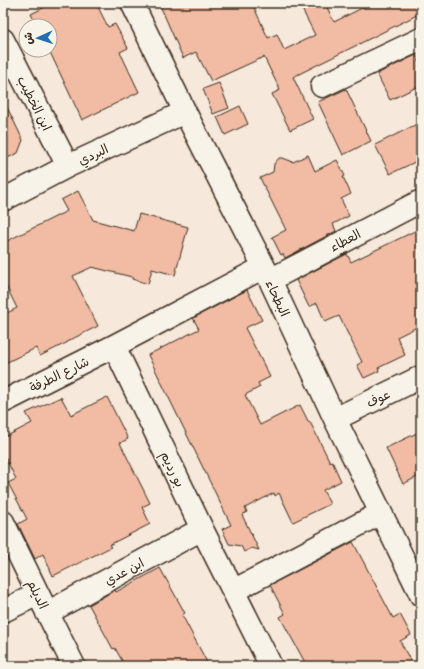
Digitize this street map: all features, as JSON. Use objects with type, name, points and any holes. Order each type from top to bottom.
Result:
[{"type":"street","name":"البطحاء","points":[[132,3],[185,112],[267,273],[335,419],[419,587]]},
{"type":"street","points":[[322,86],[421,39]]},
{"type":"street","name":"ابن الخطيب","points":[[3,40],[68,166]]},
{"type":"street","name":"البردي","points":[[3,200],[68,166],[185,112]]},
{"type":"street","name":"العطاء","points":[[114,346],[421,201]]},
{"type":"street","name":"شارع الطرفة","points":[[3,402],[114,346]]},
{"type":"street","name":"بو رديم","points":[[114,346],[202,529],[271,666]]},
{"type":"street","name":"عوف","points":[[335,419],[421,377]]},
{"type":"street","points":[[233,590],[381,513]]},
{"type":"street","name":"الديلم","points":[[3,522],[74,666]]},
{"type":"street","name":"ابن عدي","points":[[3,611],[42,603],[202,529]]},
{"type":"building","points":[[53,3],[96,3],[108,27],[115,24],[128,48],[120,52],[139,92],[82,120],[53,58],[58,58],[58,18],[33,18],[31,14]]},
{"type":"building","points":[[159,3],[252,3],[268,38],[277,34],[284,50],[315,35],[299,3],[325,3],[334,22],[364,7],[362,3],[421,3],[421,13],[293,77],[313,119],[290,130],[272,94],[280,90],[264,57],[211,81],[196,52],[183,58]]},
{"type":"building","points":[[416,55],[421,66],[421,85],[390,100],[377,74]]},
{"type":"building","points":[[219,83],[229,108],[213,114],[203,89]]},
{"type":"building","points":[[346,89],[371,141],[343,155],[318,102]]},
{"type":"building","points":[[3,99],[23,140],[18,153],[3,160]]},
{"type":"building","points":[[240,106],[248,124],[225,135],[217,117]]},
{"type":"building","points":[[421,122],[421,159],[390,174],[375,145]]},
{"type":"building","points":[[308,155],[315,171],[337,160],[345,176],[343,177],[351,194],[341,199],[349,216],[333,224],[336,231],[285,258],[283,254],[281,255],[272,237],[286,230],[260,178],[273,172],[274,164],[279,158],[293,162]]},
{"type":"building","points":[[78,191],[93,220],[134,231],[139,214],[188,227],[175,275],[152,269],[148,284],[132,279],[132,277],[92,267],[73,276],[98,326],[40,356],[36,348],[3,364],[3,315],[17,308],[3,280],[3,243],[67,211],[61,200]]},
{"type":"building","points":[[421,228],[421,325],[397,337],[405,355],[378,368],[379,371],[364,378],[357,365],[362,362],[339,316],[325,322],[317,303],[309,307],[296,280],[347,254],[351,262]]},
{"type":"building","points":[[247,290],[262,320],[245,328],[270,377],[258,383],[260,387],[245,395],[260,425],[300,405],[330,462],[332,461],[341,481],[323,490],[330,504],[293,522],[279,493],[275,496],[274,493],[245,508],[247,512],[242,515],[259,550],[252,548],[244,552],[241,546],[229,544],[222,529],[231,525],[148,355],[199,329],[193,318]]},
{"type":"building","points":[[61,397],[71,415],[107,397],[128,439],[120,443],[150,503],[142,507],[150,524],[109,545],[111,547],[53,576],[43,554],[35,559],[18,524],[27,519],[8,483],[16,479],[3,453],[3,438],[32,423],[26,413]]},
{"type":"building","points":[[421,431],[421,475],[403,484],[386,448]]},
{"type":"building","points":[[353,542],[393,618],[400,614],[411,635],[400,641],[413,666],[307,666],[280,617],[285,614],[270,585]]},
{"type":"building","points":[[160,568],[185,613],[182,615],[209,666],[125,666],[115,648],[113,649],[89,605],[115,590],[116,592]]}]
